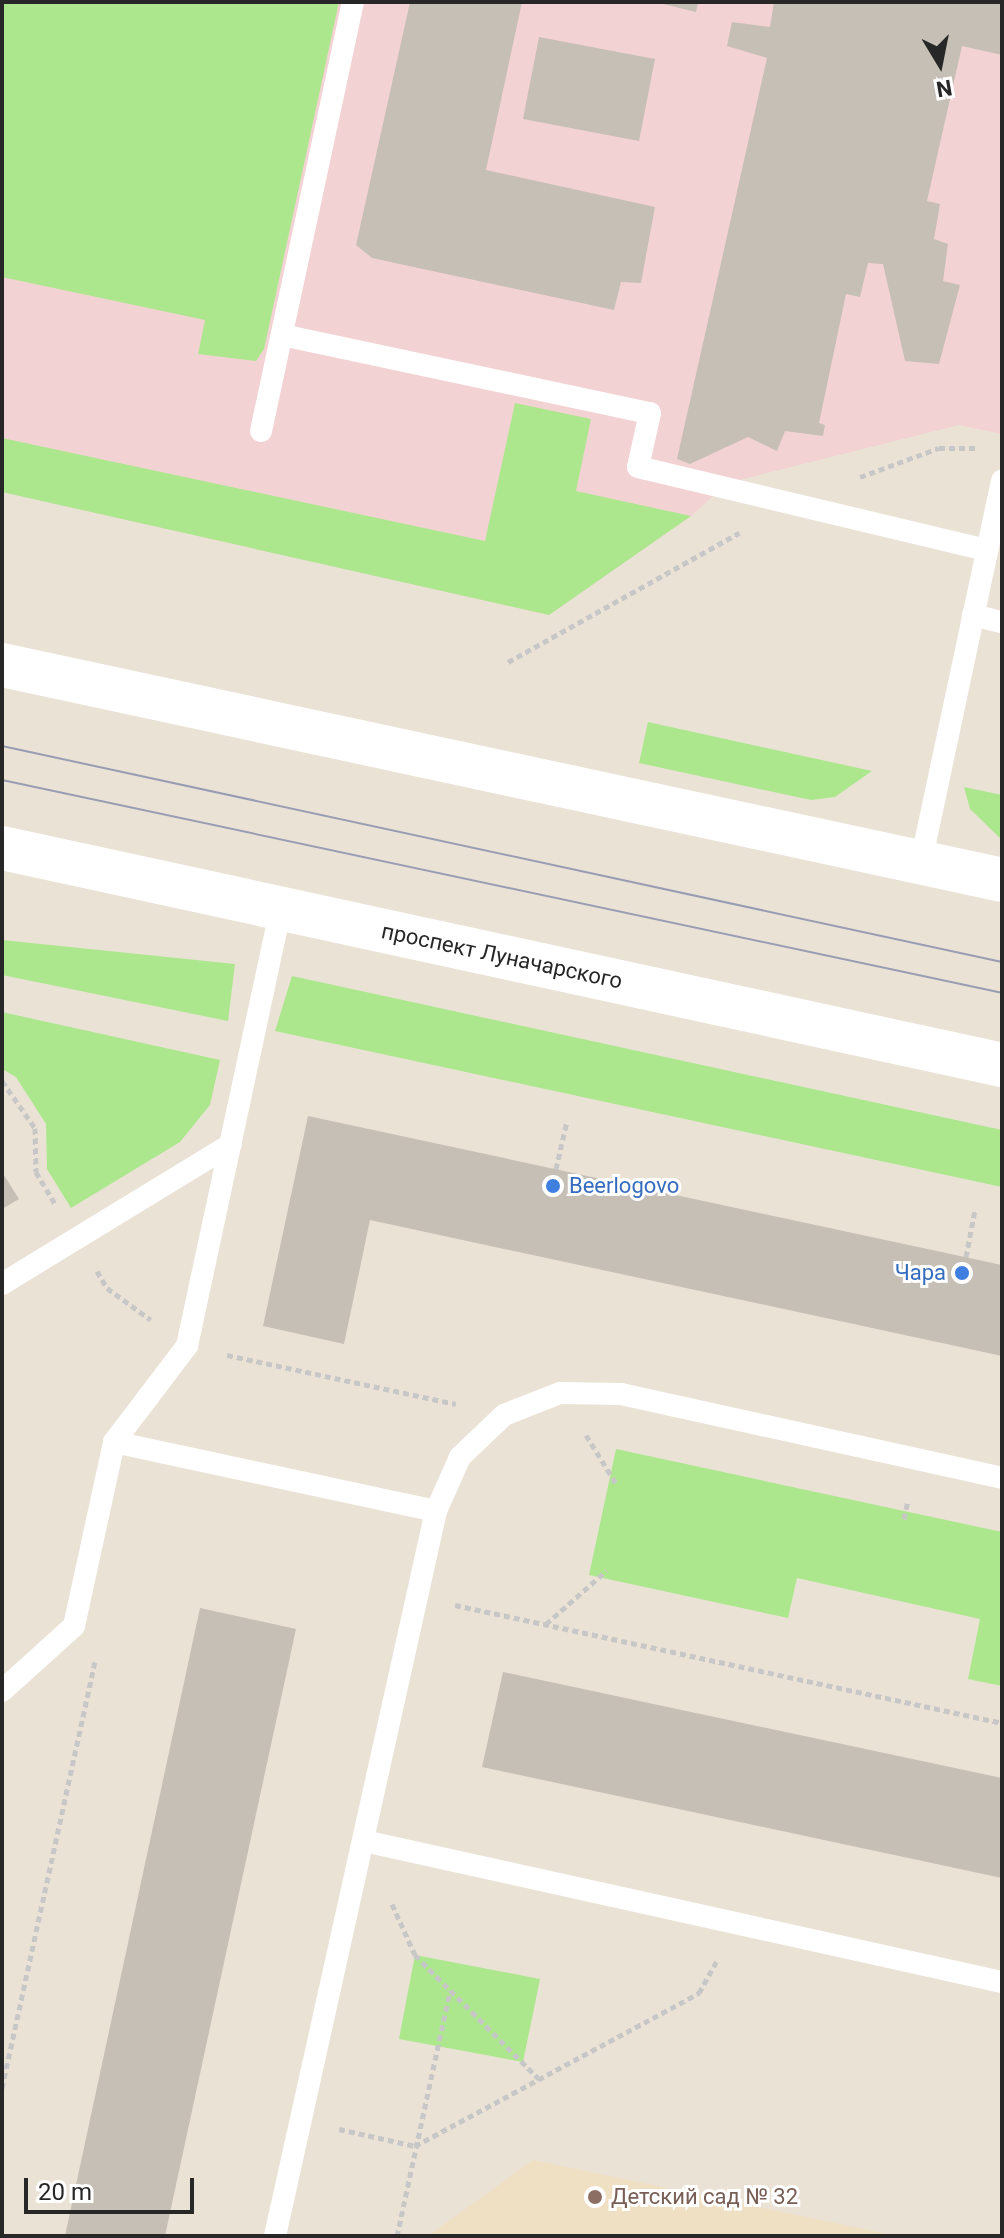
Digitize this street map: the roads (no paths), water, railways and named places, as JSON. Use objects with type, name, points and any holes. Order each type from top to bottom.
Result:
[{"type":"main road","points":[[2,665],[1002,880]]},
{"type":"main road","name":"проспект Луначарского","points":[[2,848],[1002,1065]]},
{"type":"lane","points":[[261,431],[353,2]]},
{"type":"lane","points":[[282,335],[650,413],[638,467],[987,550]]},
{"type":"lane","points":[[921,862],[1002,480]]},
{"type":"lane","points":[[973,615],[1002,622]]},
{"type":"lane","points":[[2,1691],[74,1626],[114,1442],[187,1346],[281,909]]},
{"type":"lane","points":[[2,1284],[231,1144]]},
{"type":"lane","points":[[275,2236],[436,1511],[460,1457],[504,1415],[560,1393],[621,1394],[1002,1478]]},
{"type":"lane","points":[[114,1442],[436,1511]]},
{"type":"lane","points":[[364,1841],[1002,1982]]},
{"type":"tram line","points":[[2,746],[1002,962]]},
{"type":"tram line","points":[[2,780],[1002,993]]},
{"type":"place","name":"Beerlogovo","points":[[553,1186]]},
{"type":"place","name":"Чара","points":[[962,1273]]},
{"type":"place","name":"Детский сад № 32","points":[[595,2197]]}]
